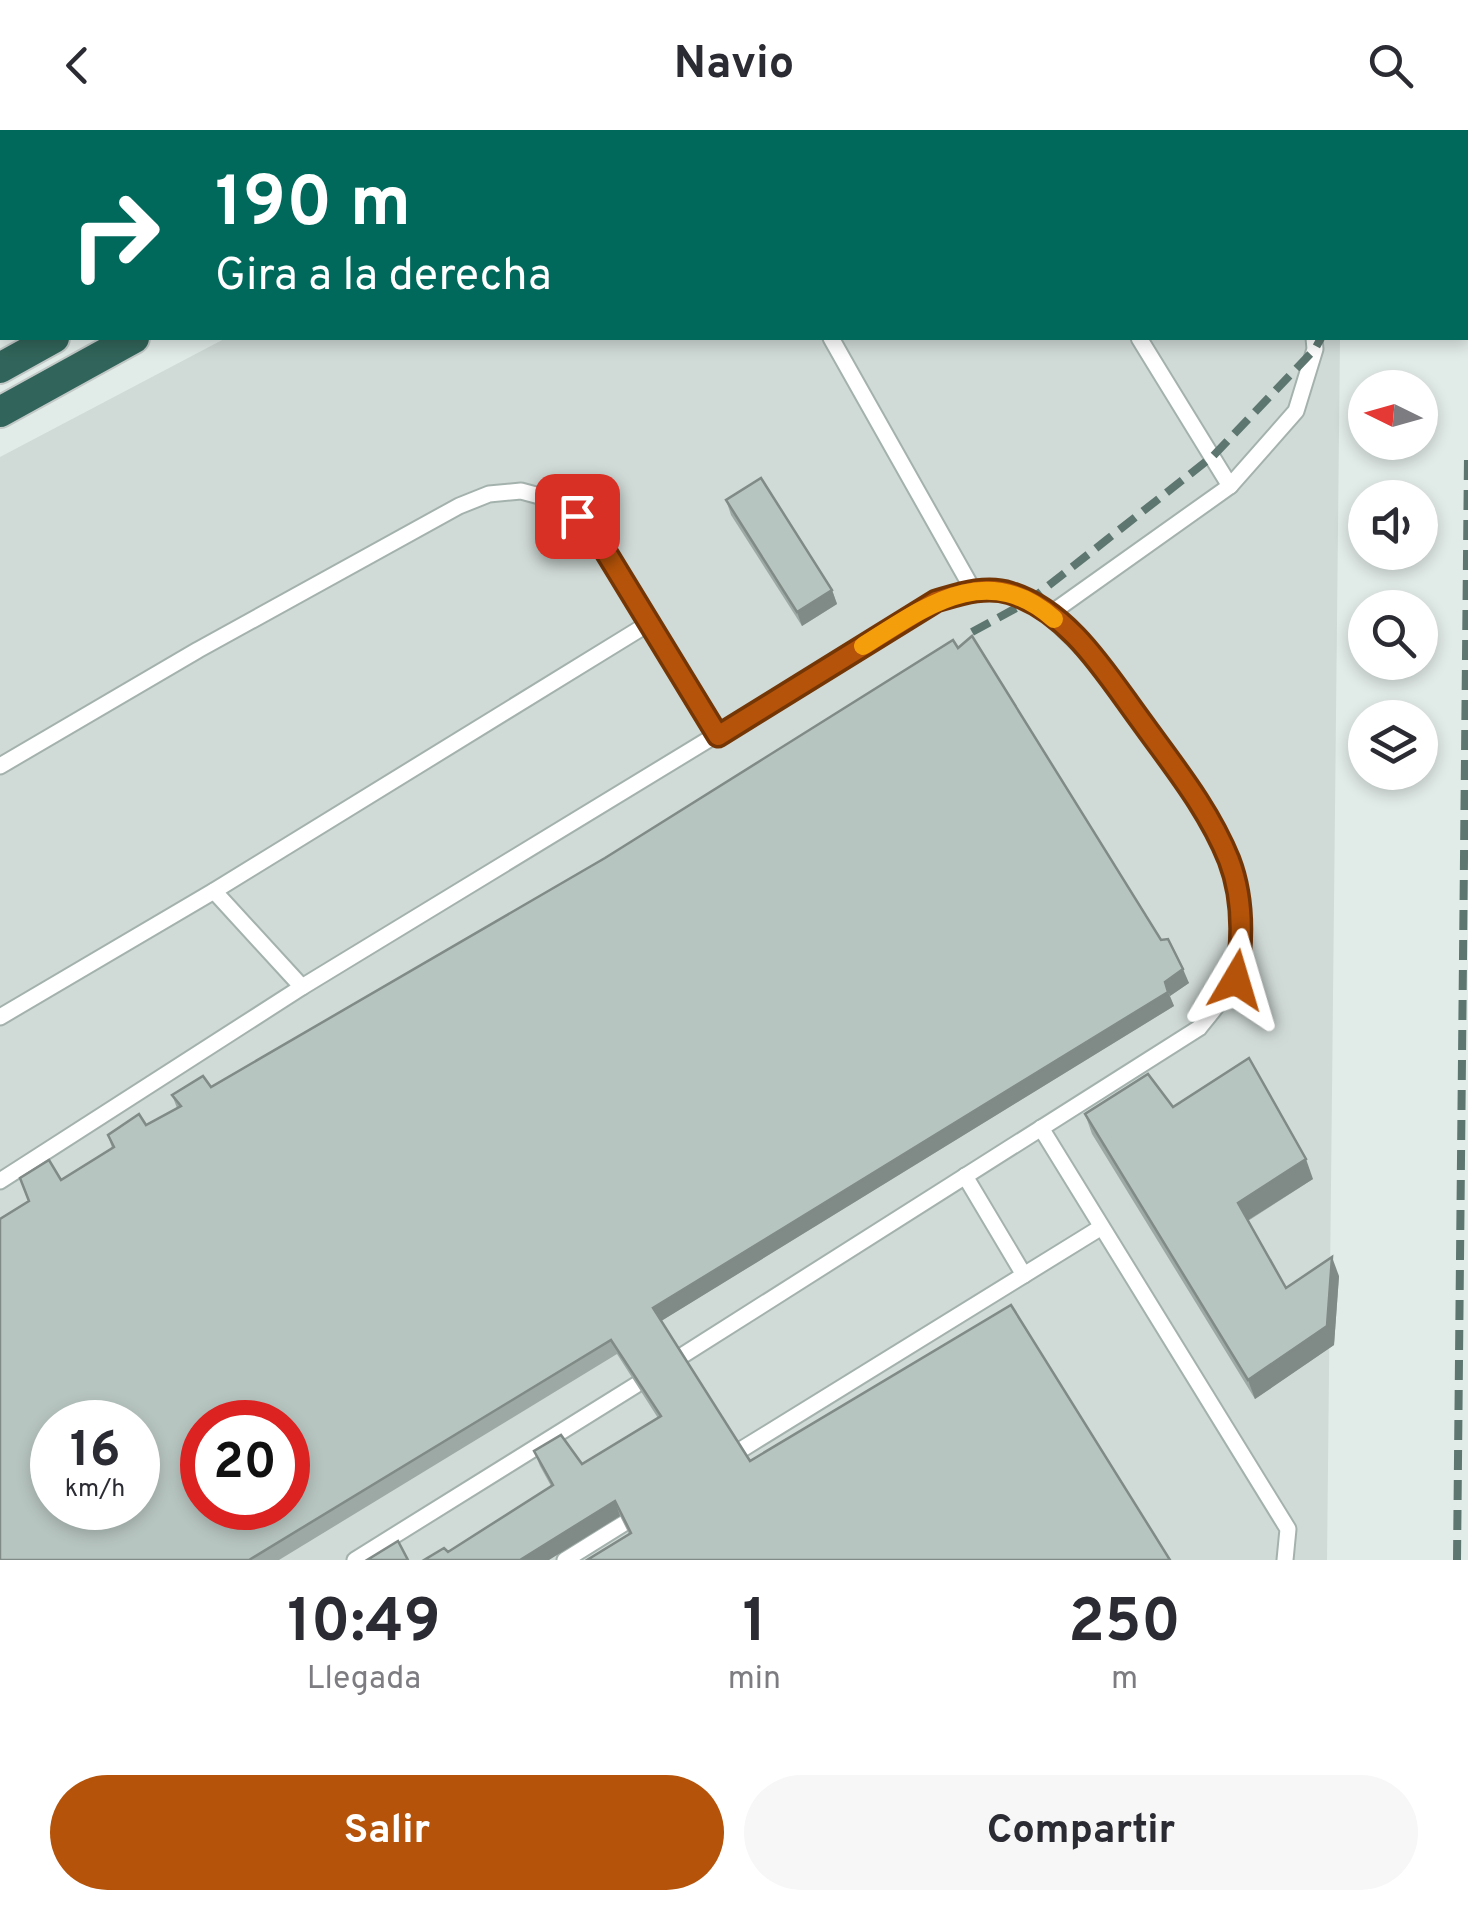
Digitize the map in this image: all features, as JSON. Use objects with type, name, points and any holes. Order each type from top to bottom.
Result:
[{"type":"highway","points":[[0,368],[50,340]]},
{"type":"highway","points":[[0,412],[130,340]]},
{"type":"lane","points":[[832,340],[973,590]]},
{"type":"lane","points":[[1139,340],[1230,486]]},
{"type":"lane","points":[[1050,614],[1230,486],[1296,411],[1315,349],[1314,340]]},
{"type":"lane","points":[[0,766],[198,650],[460,506],[489,494],[521,491],[547,498],[577,516],[604,549],[718,736]]},
{"type":"lane","points":[[0,1181],[302,987],[936,601],[973,590],[1007,592],[1050,614],[1091,654],[1197,798],[1229,862],[1240,908],[1243,942],[1236,980],[1199,1028],[680,1358]]},
{"type":"lane","points":[[0,1018],[650,622]]},
{"type":"lane","points":[[214,891],[302,987]]},
{"type":"lane","points":[[1041,1128],[1288,1529],[1285,1560]]},
{"type":"lane","points":[[965,1176],[1024,1276]]},
{"type":"lane","points":[[738,1451],[1100,1228]]},
{"type":"lane","points":[[354,1560],[636,1385]]},
{"type":"lane","points":[[565,1560],[623,1524]]},
{"type":"shaded area","points":[[222,340],[1340,340],[1327,1560],[0,1560],[0,457]]},
{"type":"building","points":[[761,478],[832,590],[797,612],[726,500]]},
{"type":"building","points":[[972,636],[1161,940],[1168,939],[1183,969],[1165,982],[1168,992],[653,1308],[750,1461],[1011,1305],[1170,1560],[587,1560],[631,1533],[615,1501],[520,1560],[424,1560],[444,1548],[448,1552],[553,1485],[534,1451],[561,1435],[582,1464],[661,1416],[611,1340],[310,1523],[310,1400],[180,1400],[180,1530],[298,1530],[249,1560],[0,1560],[0,1219],[29,1201],[20,1178],[49,1160],[61,1180],[114,1147],[108,1135],[139,1114],[146,1125],[181,1106],[172,1095],[203,1076],[211,1087],[605,858],[953,640],[958,648]]},
{"type":"building","points":[[1249,1058],[1306,1159],[1238,1203],[1286,1288],[1332,1257],[1327,1326],[1248,1380],[1085,1114],[1148,1074],[1173,1107]]},
{"type":"building","points":[[398,1541],[408,1560],[367,1560]]},
{"type":"railway","points":[[972,632],[1029,601],[1213,456],[1320,340]]},
{"type":"railway","points":[[1457,1560],[1468,457]]},
{"type":"slow traffic","points":[[863,646],[936,601],[973,590],[1007,592],[1029,601],[1054,619]]},
{"type":"route","points":[[577,516],[604,549],[718,736],[936,601],[973,590],[1007,592],[1050,614],[1091,654],[1197,798],[1229,862],[1240,908],[1243,942],[1236,980]]}]
